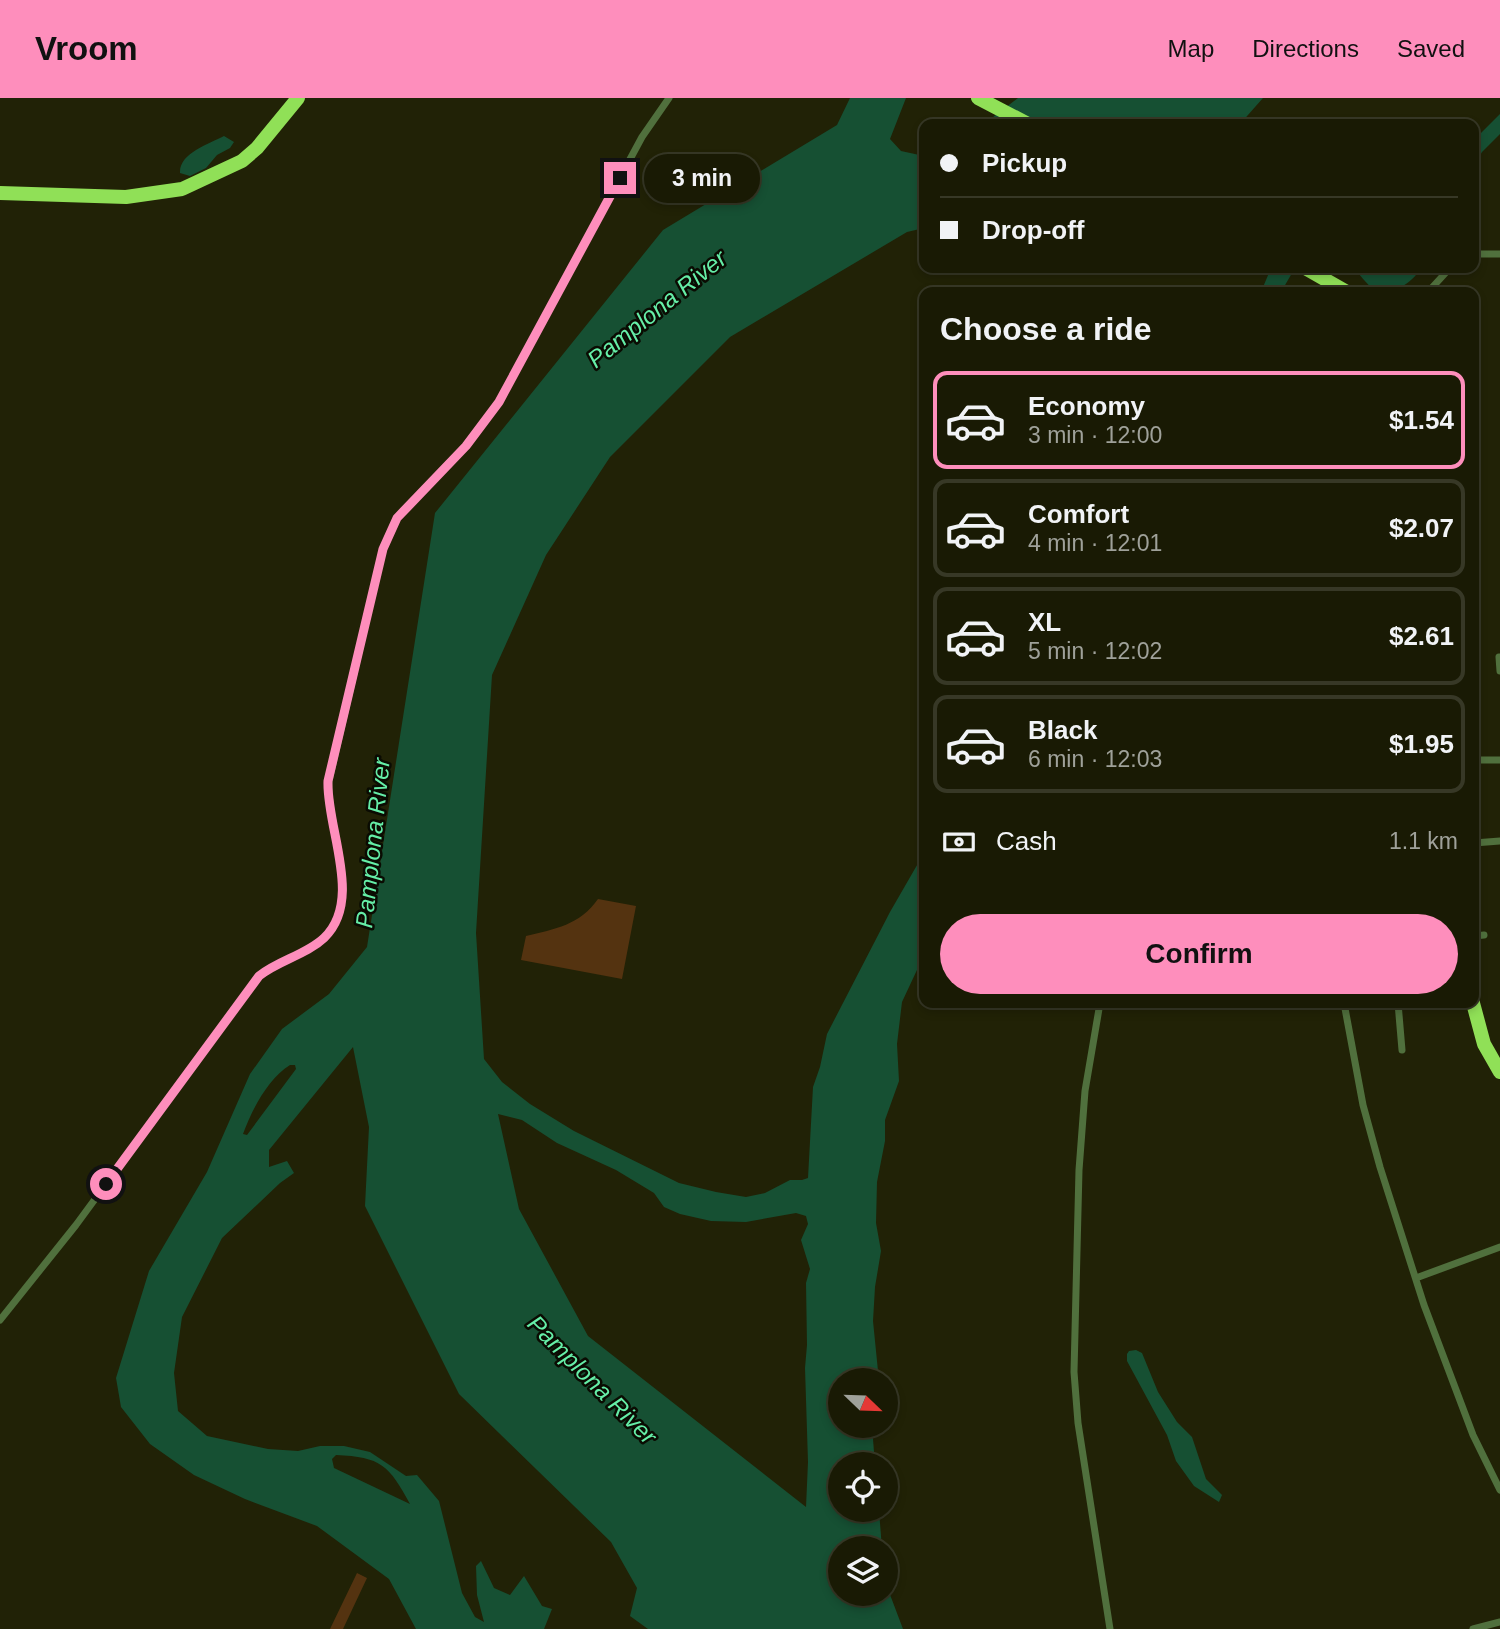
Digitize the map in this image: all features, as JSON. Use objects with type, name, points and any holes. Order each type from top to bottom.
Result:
[{"type":"highway","points":[[0,193],[126,197],[183,189],[242,161],[257,148],[298,98]]},
{"type":"highway","points":[[978,98],[1018,119]]},
{"type":"highway","points":[[1314,273],[1338,287]]},
{"type":"highway","points":[[1474,1008],[1484,1044],[1500,1072]]},
{"type":"street","points":[[0,1320],[76,1225],[259,976],[284,959],[318,943],[335,925],[342,900],[342,877],[330,811],[328,781],[383,549],[397,518],[466,446],[499,402],[642,137],[669,98]]},
{"type":"street","points":[[1479,254],[1500,254]]},
{"type":"street","points":[[1433,287],[1446,273]]},
{"type":"street","points":[[1499,657],[1500,671]]},
{"type":"street","points":[[1479,760],[1500,760]]},
{"type":"street","points":[[1479,843],[1500,841]]},
{"type":"street","points":[[1479,936],[1484,935]]},
{"type":"street","points":[[1099,1008],[1086,1091],[1079,1170],[1074,1373],[1078,1423],[1110,1629]]},
{"type":"street","points":[[1344,1008],[1363,1105],[1380,1167],[1416,1278],[1473,1435],[1500,1490]]},
{"type":"street","points":[[1398,1008],[1402,1050]]},
{"type":"street","points":[[1416,1278],[1500,1247]]},
{"type":"street","points":[[1473,1629],[1500,1622]]},
{"type":"shaded area","points":[[598,899],[636,906],[622,979],[521,960],[526,936],[575,920]]},
{"type":"shaded area","points":[[357,1573],[367,1578],[343,1629],[330,1629]]},
{"type":"water","name":"Pamplona River","points":[[850,98],[906,98],[890,139],[901,151],[919,155],[919,229],[907,232],[730,337],[610,457],[546,555],[492,675],[476,933],[484,1059],[502,1082],[530,1104],[574,1131],[679,1183],[746,1197],[765,1193],[790,1180],[808,1178],[813,1087],[827,1034],[919,862],[919,966],[902,1002],[897,1044],[899,1081],[885,1120],[885,1141],[877,1182],[876,1223],[881,1251],[873,1321],[878,1368],[828,1368],[828,1438],[873,1438],[874,1452],[828,1452],[828,1522],[880,1522],[881,1536],[828,1536],[828,1606],[894,1606],[903,1629],[648,1629],[630,1616],[637,1588],[611,1542],[459,1394],[365,1206],[369,1127],[353,1047],[269,1150],[269,1167],[287,1161],[294,1173],[222,1238],[182,1317],[174,1373],[178,1411],[207,1436],[268,1449],[298,1451],[320,1446],[344,1446],[370,1452],[406,1476],[417,1475],[439,1501],[462,1593],[475,1617],[484,1622],[477,1595],[476,1566],[481,1561],[494,1588],[510,1595],[524,1576],[542,1606],[552,1609],[544,1629],[416,1629],[389,1579],[317,1526],[245,1499],[194,1475],[150,1444],[121,1407],[116,1378],[149,1271],[207,1172],[250,1074],[282,1029],[329,994],[367,947],[435,513],[663,230],[837,125]],"holes":[[[290,1065],[295,1065],[296,1069],[247,1135],[243,1134],[262,1095],[275,1078]],[[498,1114],[522,1120],[557,1143],[616,1170],[654,1193],[664,1207],[680,1214],[711,1221],[746,1222],[796,1213],[806,1216],[808,1224],[801,1240],[810,1269],[806,1283],[806,1507],[588,1336],[519,1209]],[[336,1455],[374,1461],[382,1466],[396,1480],[410,1504],[334,1468],[332,1459]]]},
{"type":"water","points":[[1018,98],[1263,98],[1244,119],[991,119]]},
{"type":"water","points":[[1500,114],[1500,134],[1479,157],[1479,135]]},
{"type":"water","points":[[224,136],[234,142],[230,148],[217,155],[206,168],[190,176],[180,173],[184,160],[203,146]]},
{"type":"water","points":[[1269,273],[1292,273],[1284,287],[1263,287]]},
{"type":"water","points":[[1358,273],[1417,273],[1401,287],[1371,287]]},
{"type":"water","points":[[1129,1351],[1142,1353],[1158,1392],[1177,1422],[1192,1437],[1206,1479],[1222,1495],[1219,1502],[1194,1486],[1176,1461],[1167,1435],[1127,1361]]},
{"type":"route","points":[[106,1184],[259,976],[284,959],[318,943],[335,925],[342,900],[342,877],[330,811],[328,781],[383,549],[397,518],[466,446],[499,402],[620,178]]}]
